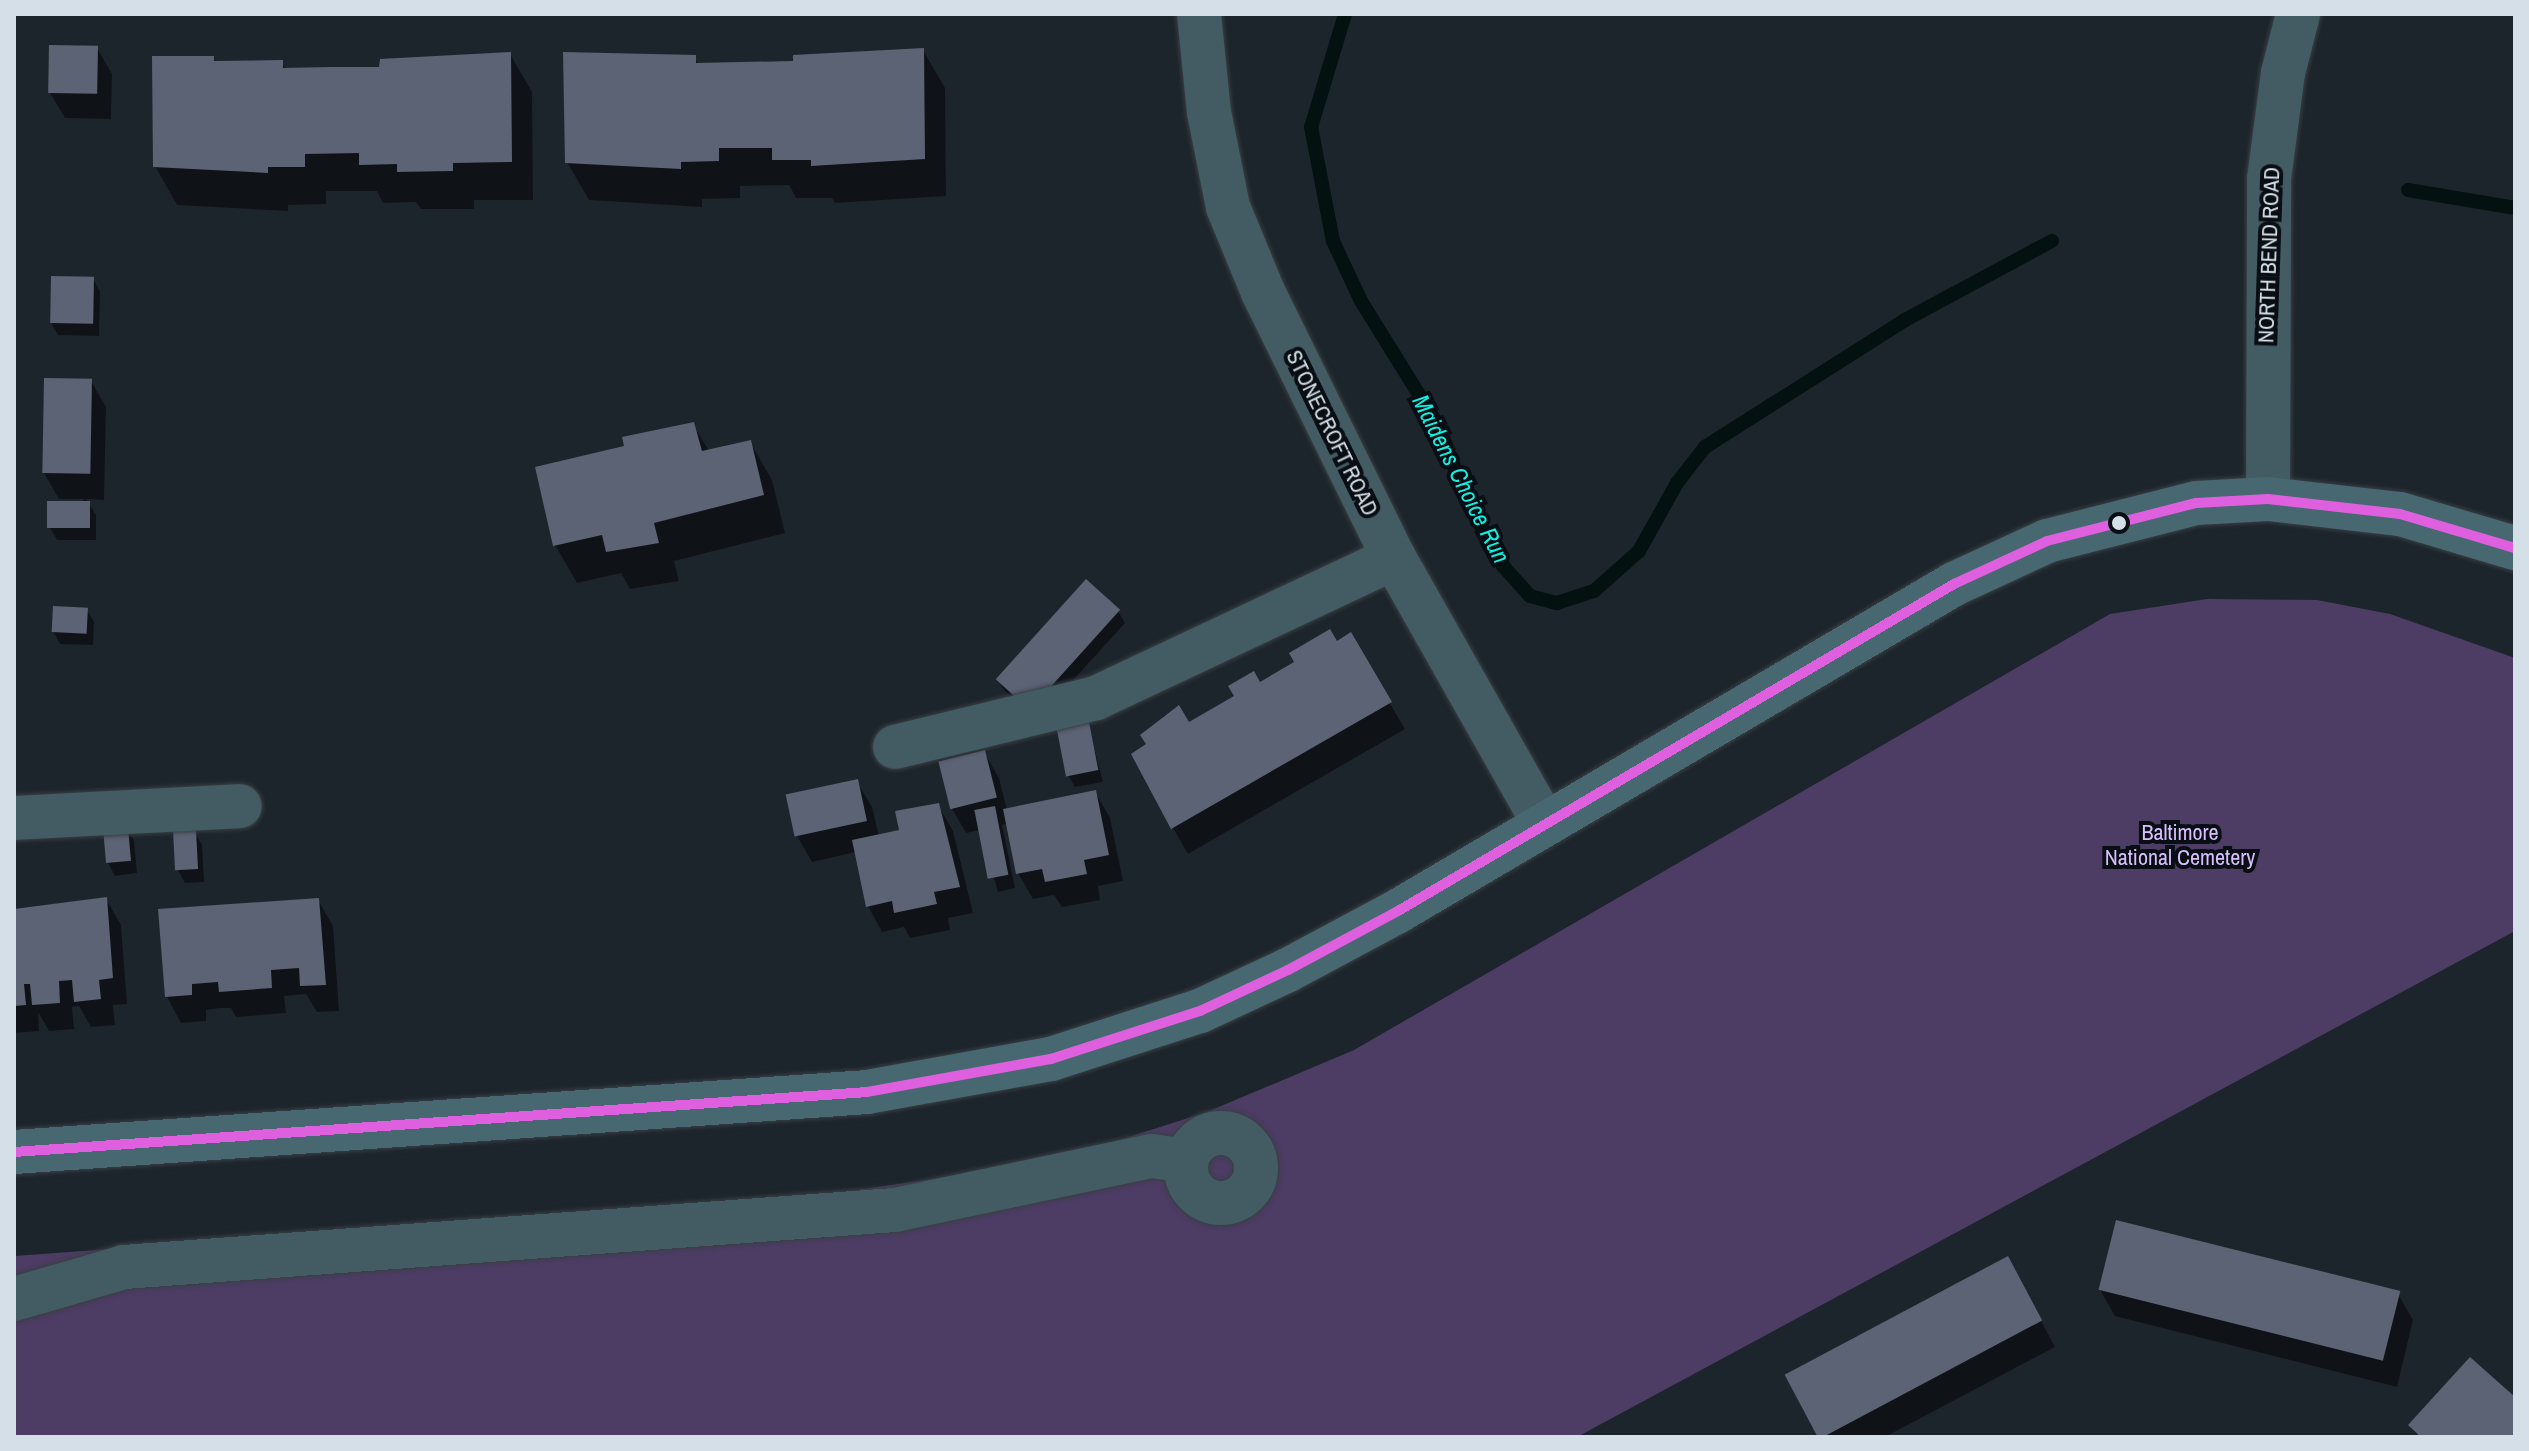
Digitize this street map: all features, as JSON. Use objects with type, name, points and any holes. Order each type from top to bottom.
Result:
[{"type":"main road","points":[[14,1152],[867,1092],[983,1074],[1129,1037],[1200,1011],[1398,911],[1954,584],[2047,541],[2196,503],[2268,499],[2400,514],[2515,548]]},
{"type":"street","name":"STONECROFT ROAD","points":[[1199,14],[1209,112],[1228,207],[1263,292],[1394,558],[1544,823]]},
{"type":"street","name":"NORTH BEND ROAD","points":[[2268,499],[2269,179],[2283,73],[2298,14]]},
{"type":"street","points":[[895,747],[1096,698],[1394,558]]},
{"type":"street","points":[[14,818],[240,806]]},
{"type":"street","points":[[14,1299],[124,1267],[895,1210],[1152,1156],[1186,1161]]},
{"type":"green space","name":"Baltimore National Cemetery","points":[[2207,599],[2317,600],[2390,614],[2515,658],[2515,931],[1577,1437],[14,1437],[14,1256],[798,1199],[1054,1161],[1207,1112],[1354,1050],[2110,614]]},
{"type":"building","points":[[49,45],[98,46],[97,94],[48,93]]},
{"type":"building","points":[[924,48],[925,159],[811,166],[811,160],[772,160],[772,148],[719,148],[719,161],[681,162],[681,169],[565,163],[563,52],[696,55],[696,63],[793,61],[793,55]]},
{"type":"building","points":[[511,52],[512,162],[453,163],[453,171],[397,172],[397,164],[359,165],[359,153],[305,154],[305,167],[268,167],[268,173],[153,167],[152,56],[214,56],[214,61],[283,60],[283,68],[379,67],[380,59]]},
{"type":"building","points":[[51,276],[94,277],[93,324],[50,323]]},
{"type":"building","points":[[44,378],[92,379],[90,474],[42,473]]},
{"type":"building","points":[[694,422],[702,451],[751,440],[764,495],[654,523],[659,543],[606,552],[602,535],[553,546],[535,467],[624,446],[622,437]]},
{"type":"building","points":[[47,501],[90,501],[90,528],[47,528]]},
{"type":"building","points":[[1086,579],[1120,610],[1030,710],[996,679]]},
{"type":"building","points":[[53,606],[88,608],[87,634],[52,632]]},
{"type":"building","points":[[1330,629],[1337,641],[1351,632],[1392,702],[1171,829],[1131,754],[1146,744],[1140,735],[1179,705],[1189,722],[1234,696],[1228,686],[1254,671],[1260,682],[1294,662],[1289,653]]},
{"type":"building","points":[[1089,722],[1098,770],[1066,776],[1057,728]]},
{"type":"building","points":[[985,750],[997,798],[950,809],[938,762]]},
{"type":"building","points":[[858,779],[867,821],[795,836],[786,794]]},
{"type":"building","points":[[1096,790],[1109,855],[1084,860],[1087,874],[1045,882],[1042,869],[1016,874],[1003,809]]},
{"type":"building","points":[[939,803],[960,887],[934,892],[937,904],[894,913],[892,901],[866,907],[852,840],[899,830],[895,811]]},
{"type":"building","points":[[995,806],[1008,875],[988,879],[974,810]]},
{"type":"building","points":[[128,827],[131,861],[106,863],[103,829]]},
{"type":"building","points":[[196,830],[198,869],[175,870],[173,831]]},
{"type":"building","points":[[107,897],[113,978],[99,980],[101,999],[74,1002],[72,980],[59,981],[60,1003],[32,1005],[30,984],[24,984],[26,1005],[14,1006],[14,909]]},
{"type":"building","points":[[319,898],[326,985],[300,986],[299,968],[271,970],[272,988],[219,992],[218,982],[192,984],[192,995],[165,997],[158,909]]},
{"type":"building","points":[[2116,1220],[2400,1291],[2383,1361],[2099,1290]]},
{"type":"building","points":[[2008,1256],[2042,1320],[1823,1437],[1818,1437],[1785,1375]]},
{"type":"building","points":[[2470,1357],[2515,1397],[2515,1437],[2421,1437],[2408,1425]]},
{"type":"waterway","name":"Maidens Choice Run","points":[[1345,14],[1311,127],[1333,241],[1361,301],[1439,427],[1468,503],[1503,566],[1530,596],[1557,603],[1594,591],[1639,551],[1677,483],[1705,447],[1905,320],[2052,241]]},
{"type":"waterway","name":"Maidens Choice Run","points":[[2408,190],[2515,208]]},
{"type":"transit line","points":[[14,1152],[867,1092],[1051,1059],[1200,1011],[1288,970],[1398,911],[1954,584],[2047,541],[2196,503],[2268,499],[2400,514],[2515,548]]}]
